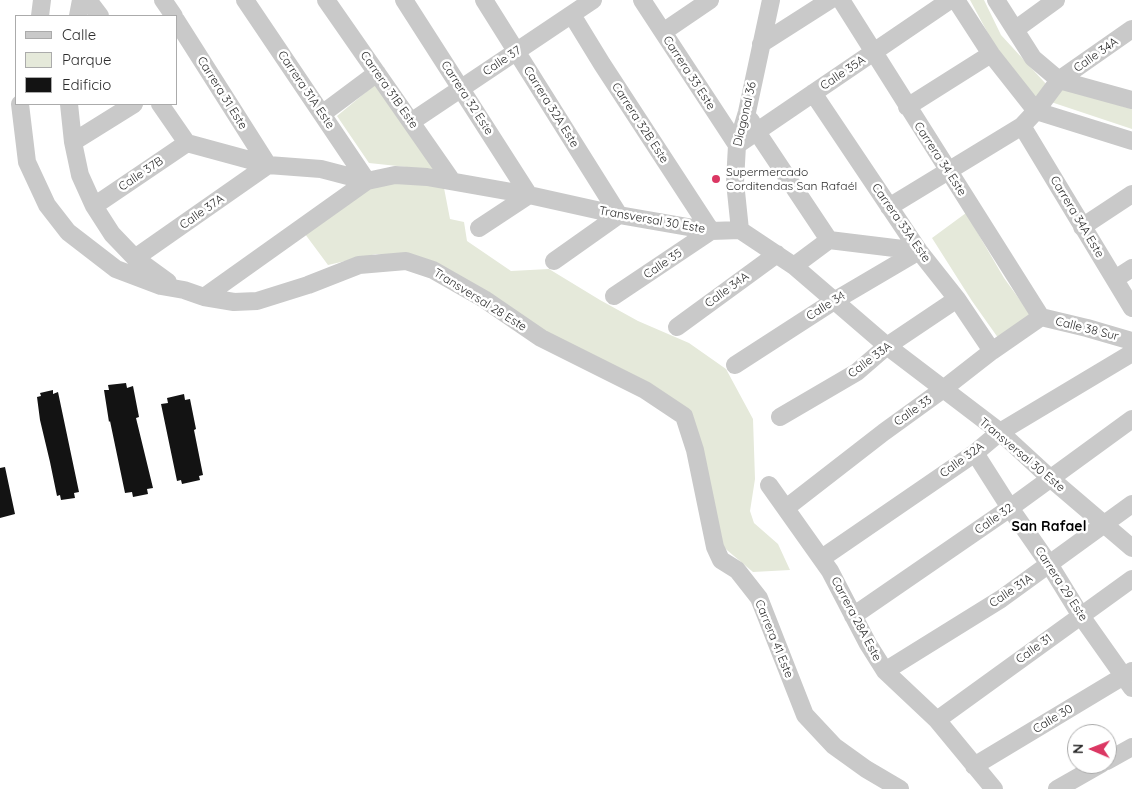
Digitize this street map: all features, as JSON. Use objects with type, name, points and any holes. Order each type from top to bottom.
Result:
[{"type":"street","points":[[40,15],[42,0]]},
{"type":"street","points":[[78,15],[81,0]]},
{"type":"street","points":[[88,0],[99,15]]},
{"type":"street","points":[[163,0],[173,15]]},
{"type":"street","name":"Carrera 31A Este","points":[[245,0],[367,181]]},
{"type":"street","name":"Carrera 31B Este","points":[[326,0],[452,181]]},
{"type":"street","name":"Carrera 32 Este","points":[[404,0],[529,195]]},
{"type":"street","name":"Carrera 32A Este","points":[[484,0],[619,215]]},
{"type":"street","name":"Calle 37","points":[[411,122],[594,0]]},
{"type":"street","name":"Carrera 33 Este","points":[[642,0],[737,145]]},
{"type":"street","points":[[663,32],[710,0]]},
{"type":"street","name":"Diagonal 36","points":[[740,230],[735,182],[737,145],[771,0]]},
{"type":"street","points":[[761,44],[830,0]]},
{"type":"street","name":"Carrera 34 Este","points":[[840,0],[1041,317]]},
{"type":"street","name":"Calle 35A","points":[[737,145],[950,0]]},
{"type":"street","points":[[956,0],[990,54],[1036,111],[1132,141]]},
{"type":"street","points":[[996,0],[1033,58],[1059,80],[1132,100]]},
{"type":"street","points":[[1016,29],[1056,0]]},
{"type":"street","name":"Carrera 32B Este","points":[[572,15],[711,231]]},
{"type":"street","name":"Carrera 31 Este","points":[[178,23],[268,165]]},
{"type":"street","name":"Calle 34A","points":[[1036,111],[1059,80],[1132,29]]},
{"type":"street","points":[[907,107],[990,54]]},
{"type":"street","points":[[322,114],[376,73]]},
{"type":"street","name":"Carrera 33A Este","points":[[814,93],[918,251],[957,298],[992,351]]},
{"type":"street","name":"Transversal 28 Este","points":[[20,105],[27,162],[47,205],[68,232],[116,269],[161,286],[184,290],[204,297],[234,302],[257,301],[308,285],[359,265],[406,262],[433,270],[484,299],[540,338],[645,390]]},
{"type":"street","points":[[68,105],[80,175],[94,206],[112,234],[135,258],[150,270],[184,290]]},
{"type":"street","points":[[74,142],[132,105]]},
{"type":"street","points":[[161,105],[187,143]]},
{"type":"street","points":[[889,207],[1022,126],[1036,111]]},
{"type":"street","points":[[746,112],[757,132],[829,240]]},
{"type":"street","name":"Carrera 34A Este","points":[[1022,126],[1132,308]]},
{"type":"street","name":"Transversal 30 Este","points":[[187,143],[268,165],[321,169],[367,181],[394,175],[427,177],[711,231],[740,230],[794,266],[887,346],[942,390],[1000,432],[1050,478],[1132,548]]},
{"type":"street","name":"Calle 37B","points":[[94,206],[187,143]]},
{"type":"street","name":"Calle 37A","points":[[135,258],[268,165]]},
{"type":"street","points":[[204,297],[367,181]]},
{"type":"street","points":[[1082,227],[1132,194]]},
{"type":"street","points":[[480,228],[529,195]]},
{"type":"street","points":[[554,261],[619,215]]},
{"type":"street","name":"Calle 35","points":[[614,296],[711,231]]},
{"type":"street","points":[[794,266],[829,240],[918,251]]},
{"type":"street","name":"Calle 34","points":[[736,365],[834,300],[918,251]]},
{"type":"street","name":"Calle 34A","points":[[677,327],[777,254]]},
{"type":"street","points":[[1115,280],[1132,268]]},
{"type":"street","name":"Calle 33A","points":[[780,417],[857,372],[887,346],[957,298]]},
{"type":"street","name":"Calle 38 Sur","points":[[1041,317],[1132,341]]},
{"type":"street","name":"Calle 33","points":[[786,508],[992,351],[1041,317]]},
{"type":"street","name":"Calle 32A","points":[[822,558],[974,453],[1000,432],[1132,353]]},
{"type":"street","name":"Carrera 41 Este","points":[[645,390],[684,416],[695,450],[715,547],[721,560],[737,570],[760,598],[804,715],[834,746],[866,769],[900,789]]},
{"type":"street","name":"Calle 32","points":[[853,616],[1010,508],[1132,419]]},
{"type":"street","name":"Carrera 29 Este","points":[[974,453],[1050,564],[1081,616],[1129,678]]},
{"type":"street","name":"Carrera 28A Este","points":[[768,484],[822,558],[868,644],[885,671],[937,720],[994,789]]},
{"type":"street","name":"Calle 31A","points":[[885,671],[1001,599],[1132,504]]},
{"type":"street","name":"Calle 31","points":[[937,720],[1132,579]]},
{"type":"street","name":"Calle 30","points":[[974,766],[1129,678]]},
{"type":"street","points":[[1117,755],[1132,747]]},
{"type":"street","points":[[1057,789],[1083,774]]},
{"type":"green space","points":[[970,0],[984,0],[1001,35],[1046,84],[1132,109],[1132,129],[1033,96],[998,52]]},
{"type":"green space","points":[[377,83],[435,170],[369,163],[337,116]]},
{"type":"green space","points":[[404,177],[444,188],[450,219],[464,222],[467,241],[511,271],[549,269],[638,321],[689,343],[726,369],[753,419],[755,479],[750,511],[754,523],[778,544],[790,570],[753,572],[715,540],[687,417],[558,344],[418,258],[376,254],[328,265],[305,234],[380,181]]},
{"type":"green space","points":[[966,213],[1004,278],[1033,318],[1001,342],[932,238]]},
{"type":"building","points":[[126,383],[127,388],[133,386],[139,417],[136,418],[153,488],[147,489],[148,494],[133,497],[132,492],[125,493],[104,390],[109,390],[108,385]]},
{"type":"building","points":[[53,390],[53,394],[58,392],[79,492],[74,493],[75,498],[61,500],[60,495],[57,496],[40,420],[37,397],[41,396],[40,393]]},
{"type":"building","points":[[184,394],[185,400],[190,399],[203,475],[199,476],[200,480],[182,484],[181,480],[177,481],[161,404],[168,403],[167,398]]},
{"type":"building","points":[[5,467],[15,514],[0,518],[0,468]]},
{"type":"place","name":"Supermercado Corditendas San Rafaél","points":[[716,179]]},
{"type":"district","name":"San Rafael","points":[[1049,527]]}]
